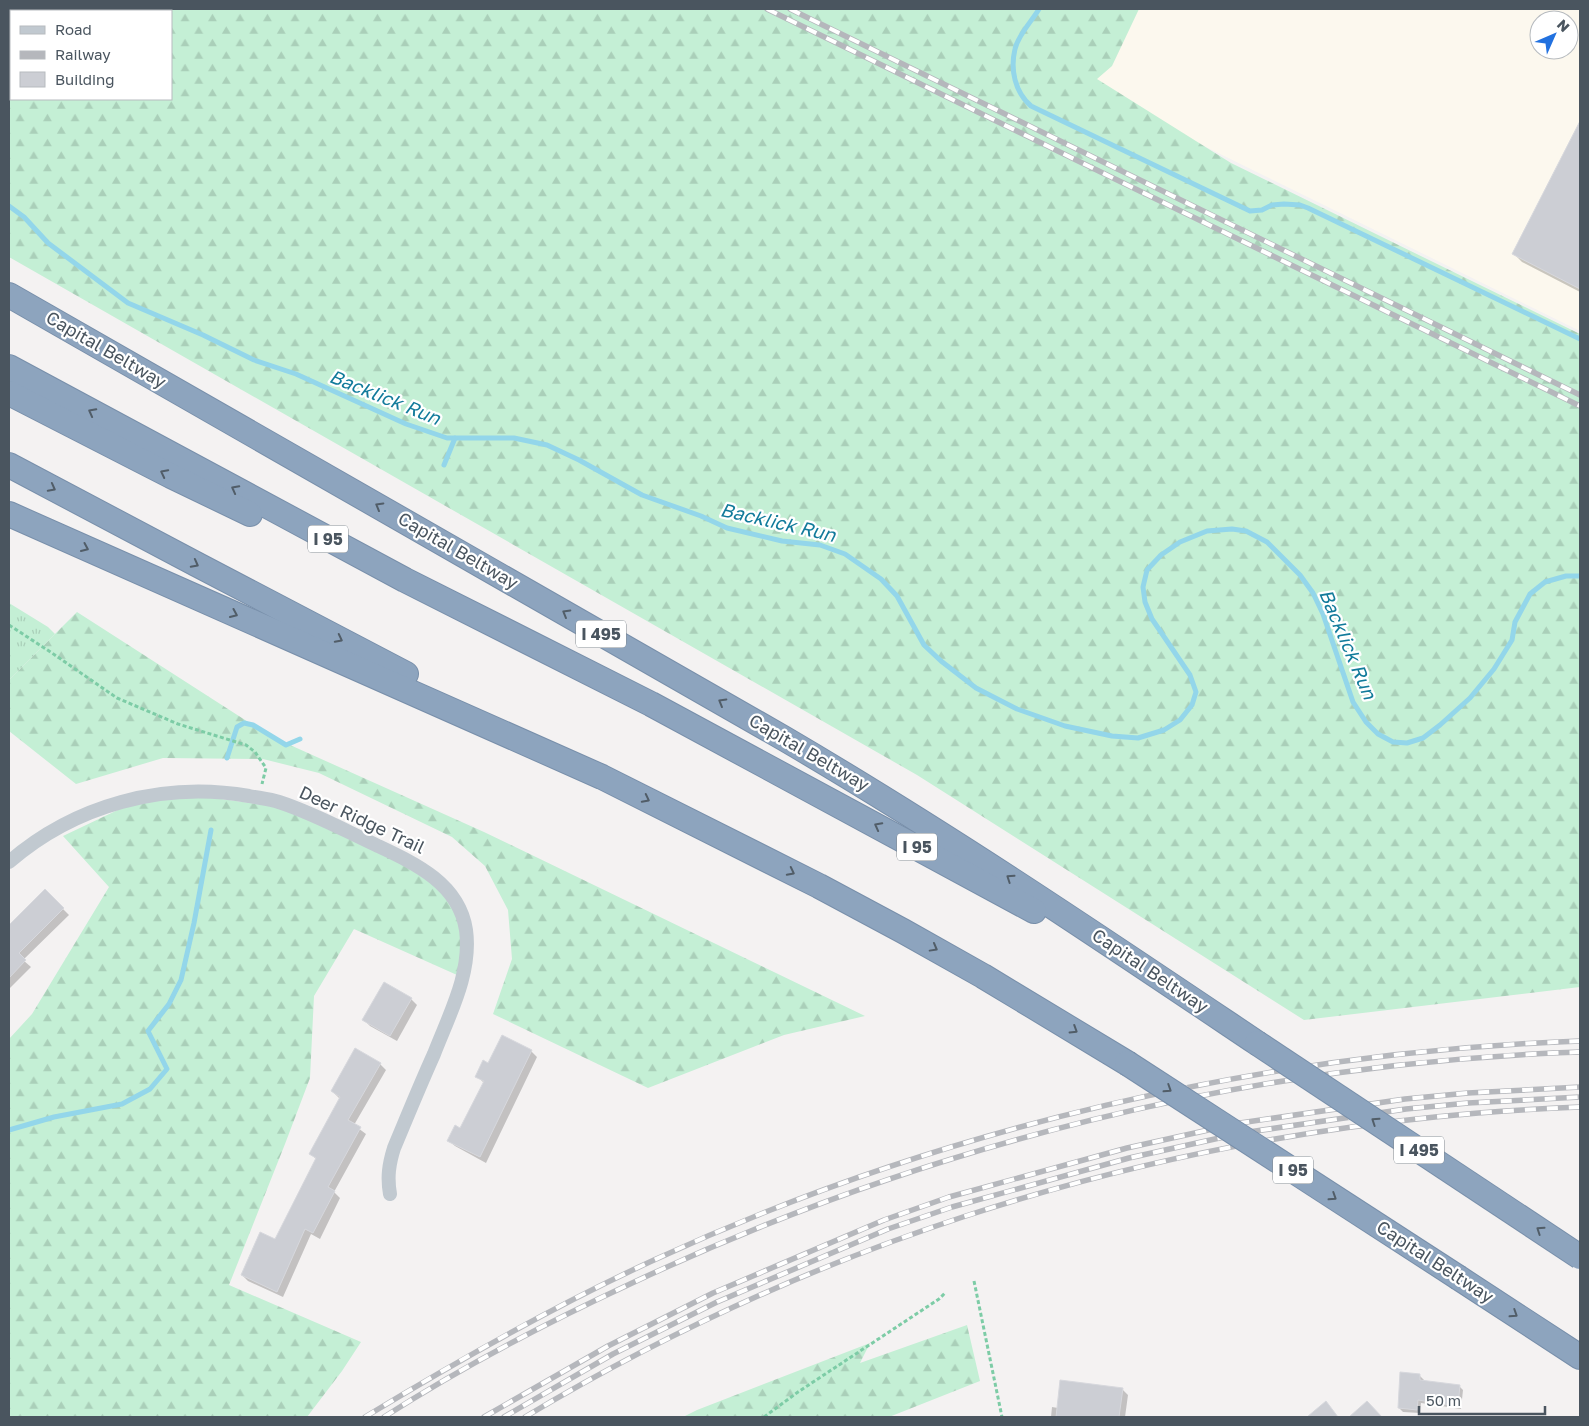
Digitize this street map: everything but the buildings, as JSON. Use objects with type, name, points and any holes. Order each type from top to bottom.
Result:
[{"type":"highway","name":"Capital Beltway","points":[[9,295],[868,787],[1182,992],[1580,1257]]},
{"type":"highway","name":"I 95","points":[[9,366],[405,580],[651,704],[1182,992]]},
{"type":"highway","points":[[9,393],[171,476],[651,704]]},
{"type":"highway","name":"I 95","points":[[9,465],[602,777]]},
{"type":"highway","name":"Capital Beltway","points":[[9,514],[602,777],[819,886],[903,931],[983,976],[1127,1063],[1580,1357]]},
{"type":"street","name":"Deer Ridge Trail","points":[[9,862],[27,846],[61,825],[105,806],[164,794],[201,790],[278,802],[312,815],[414,863],[436,878],[450,893],[459,911],[465,929],[467,960],[452,1010],[394,1148],[389,1166],[388,1182],[390,1194]]},
{"type":"path","points":[[9,625],[117,698],[178,724],[246,745],[255,752],[266,768],[258,798]]},
{"type":"path","points":[[974,1281],[1002,1417]]},
{"type":"path","points":[[764,1417],[798,1392],[939,1299],[946,1292]]},
{"type":"shaded area","points":[[1094,9],[1580,9],[1580,331],[1064,77]]},
{"type":"green space","points":[[9,9],[1139,9],[1112,66],[1097,79],[1231,163],[1580,334],[1580,987],[1304,1020],[917,775],[9,257]]},
{"type":"green space","points":[[9,603],[48,627],[55,634],[9,680]]},
{"type":"green space","points":[[77,612],[270,736],[484,832],[865,1016],[784,1035],[648,1088],[493,1014],[512,959],[508,910],[485,866],[452,837],[319,773],[263,759],[163,758],[76,784],[9,731],[9,680]]},
{"type":"green space","points":[[185,794],[309,811],[432,871],[466,907],[473,934],[470,969],[466,979],[354,929],[314,996],[310,1078],[229,1285],[361,1342],[342,1371],[307,1417],[9,1417],[9,1039],[32,1014],[109,887],[63,836],[124,807]]},
{"type":"green space","points":[[967,1325],[980,1381],[889,1417],[683,1417],[870,1343],[860,1363]]},
{"type":"waterway","points":[[1039,9],[1019,39],[1015,49],[1013,65],[1015,80],[1021,94],[1031,106],[1250,211],[1284,204],[1300,205],[1308,208],[1580,339]]},
{"type":"waterway","name":"Backlick Run","points":[[9,206],[24,217],[48,243],[128,303],[203,335],[254,360],[296,374],[406,424],[447,438],[514,438],[547,445],[579,460],[642,495],[701,516],[727,528],[782,541],[820,545],[845,554],[881,579],[897,596],[924,645],[941,661],[976,688],[1017,709],[1065,726],[1112,736],[1138,738],[1164,730],[1180,720],[1192,705],[1196,692],[1190,675],[1152,619],[1145,602],[1143,587],[1147,570],[1161,555],[1180,542],[1207,531],[1232,529],[1246,531],[1267,542],[1300,575],[1313,593],[1323,614],[1353,702],[1366,722],[1378,734],[1393,742],[1407,743],[1423,738],[1470,698],[1494,669],[1512,640],[1515,622],[1530,594],[1545,582],[1566,576],[1580,576]]},
{"type":"waterway","points":[[444,465],[455,438]]},
{"type":"waterway","points":[[227,758],[237,727],[244,723],[253,725],[286,745],[300,739]]},
{"type":"waterway","points":[[9,1130],[54,1117],[122,1104],[150,1089],[167,1069],[148,1031],[169,1004],[181,980],[194,923],[211,830]]},
{"type":"railway","points":[[767,9],[1580,406]]},
{"type":"railway","points":[[790,9],[1580,395]]},
{"type":"railway","points":[[365,1417],[507,1334],[654,1260],[763,1213],[875,1172],[990,1136],[1106,1105],[1225,1080],[1343,1061],[1462,1048],[1580,1041]]},
{"type":"railway","points":[[384,1417],[505,1346],[630,1284],[742,1234],[857,1190],[974,1152],[1093,1120],[1213,1093],[1335,1073],[1457,1059],[1580,1052]]},
{"type":"railway","points":[[484,1417],[608,1346],[713,1293],[884,1220],[949,1197],[1127,1148],[1240,1123],[1405,1099],[1468,1093],[1580,1087]]},
{"type":"railway","points":[[504,1417],[613,1354],[717,1302],[888,1229],[952,1207],[1129,1158],[1242,1133],[1406,1109],[1468,1103],[1580,1097]]},
{"type":"railway","points":[[525,1417],[631,1358],[739,1304],[850,1257],[964,1217],[1079,1182],[1196,1154],[1315,1133],[1453,1115],[1580,1107]]}]
